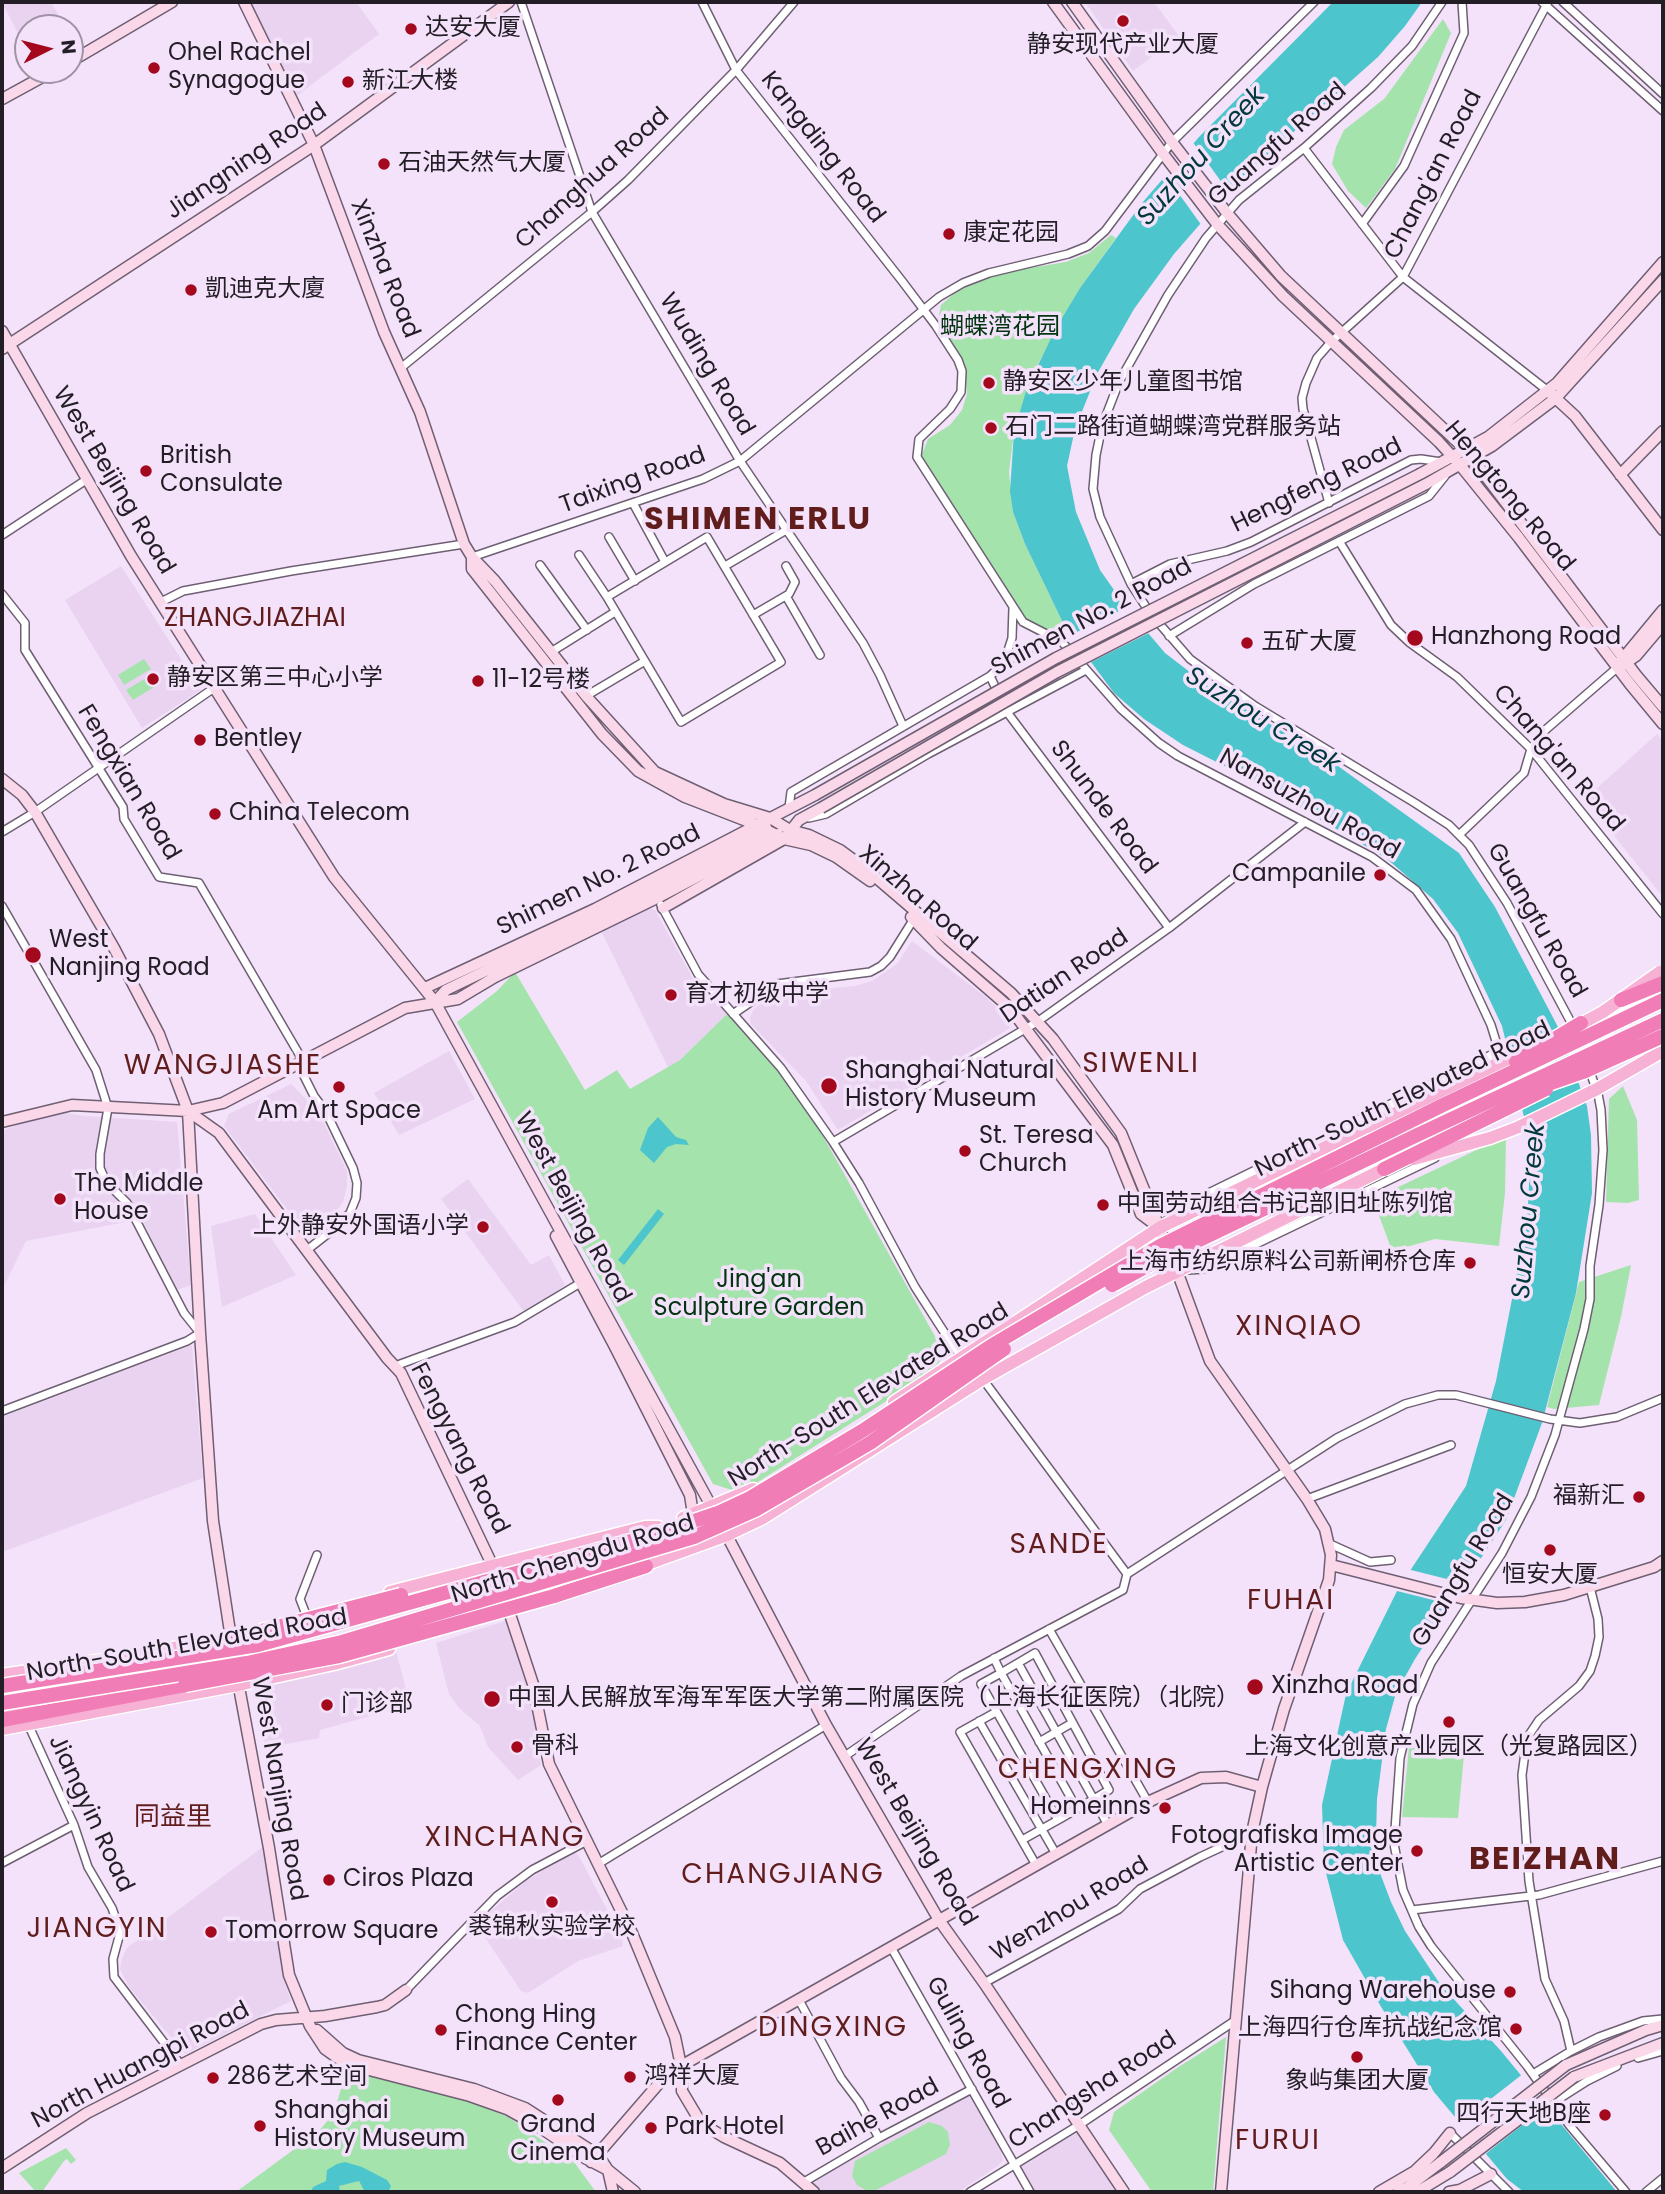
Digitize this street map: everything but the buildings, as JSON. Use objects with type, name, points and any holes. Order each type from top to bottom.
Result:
[{"type":"highway","points":[[1621,1000],[1662,974]]},
{"type":"highway","name":"North-South Elevated Road","points":[[3,1682],[258,1645],[700,1520],[750,1498],[862,1431],[991,1346],[1160,1245],[1663,1000]]},
{"type":"highway","name":"North-South Elevated Road","points":[[2,1703],[241,1667],[377,1632],[694,1537],[737,1519],[870,1443],[1021,1338],[1156,1261],[1663,1020]]},
{"type":"highway","points":[[1441,1106],[1578,1026]]},
{"type":"highway","points":[[1384,1169],[1585,1069],[1663,1034]]},
{"type":"highway","points":[[1447,1121],[1585,1069]]},
{"type":"highway","points":[[3,1682],[190,1649],[285,1627],[658,1527]]},
{"type":"highway","points":[[3,1720],[283,1667],[336,1660],[646,1566]]},
{"type":"highway","points":[[341,1611],[384,1610]]},
{"type":"highway","points":[[258,1645],[285,1627]]},
{"type":"highway","points":[[336,1660],[377,1632]]},
{"type":"highway","points":[[241,1667],[283,1667]]},
{"type":"main road","points":[[84,54],[172,2]]},
{"type":"main road","name":"Xinzha Road","points":[[244,2],[314,145],[380,321],[420,412],[464,544],[472,557],[495,581],[586,696],[655,772],[724,804],[770,818],[783,835]]},
{"type":"main road","name":"Jiangning Road","points":[[5,346],[314,145],[509,2]]},
{"type":"main road","name":"Hengtong Road","points":[[1053,2],[1215,220],[1283,296],[1451,464],[1663,707]]},
{"type":"main road","name":"Hengtong Road","points":[[1072,2],[1175,146],[1224,210],[1281,276],[1469,454],[1623,662],[1663,724]]},
{"type":"main road","points":[[2,99],[29,84]]},
{"type":"main road","name":"Hengfeng Road","points":[[1552,394],[1663,262]]},
{"type":"main road","name":"Hengfeng Road","points":[[1423,479],[1469,454],[1552,394],[1663,280]]},
{"type":"main road","name":"West Beijing Road","points":[[2,331],[5,346],[131,556],[334,877],[435,1002],[548,1207],[583,1281],[712,1507],[826,1725],[939,1920],[1124,2192]]},
{"type":"main road","points":[[1552,394],[1575,416],[1663,530]]},
{"type":"main road","points":[[1620,475],[1663,431]]},
{"type":"main road","name":"Shimen No. 2 Road","points":[[770,818],[1056,658],[1423,479]]},
{"type":"main road","name":"Shimen No. 2 Road","points":[[2,1122],[72,1105],[188,1111],[223,1103],[405,1008],[458,999],[523,963],[658,899],[783,835],[799,820],[1057,672],[1423,479]]},
{"type":"main road","name":"Xinzha Road","points":[[472,557],[472,569],[603,734],[638,771],[685,797],[836,857],[863,875],[1011,993],[1053,1039],[1121,1133],[1210,1361],[1320,1518],[1330,1544],[1331,1565],[1324,1595],[1284,1709],[1252,1833],[1221,2192]]},
{"type":"main road","points":[[1623,662],[1663,610]]},
{"type":"main road","points":[[1623,662],[1663,624]]},
{"type":"main road","name":"West Nanjing Road","points":[[2,779],[23,795],[35,813],[114,948],[159,1034],[188,1111],[214,1521],[231,1640],[241,1667],[235,1685],[289,1975],[306,2017],[320,2043],[346,2064],[492,2103],[594,2159],[635,2192]]},
{"type":"main road","points":[[545,937],[658,899],[770,818]]},
{"type":"main road","name":"Shimen No. 2 Road","points":[[435,1002],[446,990],[649,882],[761,827]]},
{"type":"main road","name":"Xinzha Road","points":[[915,917],[941,948],[1002,1000],[1025,1029],[1113,1145],[1141,1214],[1159,1228]]},
{"type":"main road","name":"Shimen No. 2 Road","points":[[425,988],[545,937]]},
{"type":"main road","name":"North Chengdu Road","points":[[285,1627],[495,1571],[645,1527],[658,1527],[712,1507],[773,1478],[860,1425],[1159,1228],[1578,1026],[1621,1000]]},
{"type":"main road","name":"North Chengdu Road","points":[[3,1720],[241,1667],[318,1656],[474,1612],[507,1609],[580,1594],[727,1535],[763,1518],[984,1379],[1177,1271],[1384,1169],[1520,1127],[1597,1089],[1663,1051]]},
{"type":"main road","name":"Fengyang Road","points":[[188,1111],[219,1133],[401,1373],[495,1571],[533,1684],[549,1764],[632,1933],[675,2036],[681,2066],[682,2091],[701,2123],[724,2137],[780,2163],[814,2192]]},
{"type":"main road","points":[[583,1281],[690,1495],[693,1514]]},
{"type":"main road","points":[[1331,1565],[1466,1599],[1497,1603],[1525,1602],[1564,1595],[1654,1567],[1663,1561]]},
{"type":"main road","points":[[3,1682],[191,1652],[285,1627],[307,1617],[377,1596],[495,1571]]},
{"type":"main road","points":[[3,1720],[28,1724],[235,1685],[469,1626],[507,1609]]},
{"type":"main road","points":[[469,1626],[474,1612]]},
{"type":"main road","points":[[3,1682],[231,1640]]},
{"type":"main road","points":[[161,1651],[191,1652]]},
{"type":"main road","points":[[318,1656],[336,1660]]},
{"type":"main road","points":[[210,1674],[235,1685]]},
{"type":"main road","points":[[611,2192],[594,2159],[661,2081],[681,2066],[1148,1802],[1201,1777],[1226,1777],[1262,1787]]},
{"type":"main road","name":"North Huangpi Road","points":[[2,2168],[87,2113],[261,2024],[377,2007],[385,2005],[406,1990]]},
{"type":"main road","points":[[1398,2192],[1441,2162],[1566,2064],[1663,2025]]},
{"type":"main road","points":[[1417,2192],[1450,2172],[1573,2077],[1663,2043]]},
{"type":"main road","points":[[1379,2192],[1415,2171],[1450,2133]]},
{"type":"main road","points":[[608,2170],[611,2192]]},
{"type":"main road","points":[[1449,2192],[1460,2190],[1491,2174]]},
{"type":"street","name":"Wuding Road","points":[[521,2],[592,212],[740,461],[868,651],[903,726]]},
{"type":"street","name":"Kangding Road","points":[[702,2],[736,70],[923,310],[958,360],[963,382],[957,401],[919,439],[917,457],[1023,622],[1053,635]]},
{"type":"street","name":"Changhua Road","points":[[402,367],[628,180],[736,70],[794,2]]},
{"type":"street","name":"Taixing Road","points":[[472,557],[703,479],[740,461],[952,289],[977,277],[1011,266],[1074,252],[1088,246],[1105,232],[1166,155],[1314,2]]},
{"type":"street","name":"Guangfu Road","points":[[1442,2],[1412,46],[1371,89],[1215,220],[1168,295],[1119,382],[1102,426],[1093,489],[1105,529],[1131,584],[1169,636],[1190,659],[1255,706],[1415,803],[1460,834],[1507,903],[1578,1026],[1585,1069],[1598,1094],[1603,1150],[1601,1187],[1590,1263],[1590,1305],[1559,1420],[1540,1477],[1502,1553],[1466,1599],[1427,1671],[1413,1704],[1404,1737],[1394,1821],[1394,1844],[1400,1881],[1425,1937],[1570,2126],[1626,2192]]},
{"type":"street","points":[[1362,224],[1404,166],[1464,33],[1462,2]]},
{"type":"street","points":[[1563,2],[1663,93]]},
{"type":"street","points":[[1545,3],[1663,111]]},
{"type":"street","name":"Chang'an Road","points":[[1329,503],[1303,408],[1302,398],[1306,383],[1317,358],[1331,342],[1403,277],[1545,3]]},
{"type":"street","points":[[1304,148],[1403,277],[1552,394]]},
{"type":"street","name":"Hengfeng Road","points":[[1131,584],[1170,564],[1235,549],[1411,460],[1451,464],[1429,496],[1254,584],[1169,636]]},
{"type":"street","points":[[2,536],[86,480]]},
{"type":"street","points":[[633,503],[665,562]]},
{"type":"street","points":[[724,566],[788,529]]},
{"type":"street","points":[[609,537],[635,581]]},
{"type":"street","points":[[579,555],[681,722],[781,662],[707,537],[607,597]]},
{"type":"street","name":"Chang'an Road","points":[[1339,541],[1391,625],[1410,643],[1470,688],[1531,749],[1663,914]]},
{"type":"street","points":[[161,602],[183,591],[464,544]]},
{"type":"street","points":[[540,565],[587,630]]},
{"type":"street","points":[[753,615],[786,596],[795,582],[786,566]]},
{"type":"street","name":"Fengxian Road","points":[[2,594],[25,623],[25,650],[123,807],[124,819],[159,877],[200,883],[303,1060],[302,1072],[326,1112],[357,1183],[356,1198],[350,1213],[307,1250]]},
{"type":"street","points":[[786,596],[820,655]]},
{"type":"street","name":"Shimen No. 2 Road","points":[[1004,663],[1012,638],[1013,607]]},
{"type":"street","points":[[551,652],[615,612]]},
{"type":"street","name":"Shimen No. 2 Road","points":[[789,808],[791,792],[990,676],[1004,663],[1053,635]]},
{"type":"street","name":"Nansuzhou Road","points":[[1053,635],[1121,709],[1159,743],[1178,756],[1372,857],[1416,890],[1451,939],[1491,1025],[1499,1051],[1508,1112]]},
{"type":"street","points":[[586,696],[645,661]]},
{"type":"street","points":[[1460,834],[1524,773],[1531,749],[1543,732],[1623,662]]},
{"type":"street","name":"Shimen No. 2 Road","points":[[799,820],[826,814],[928,754],[1086,670]]},
{"type":"street","name":"Shunde Road","points":[[990,676],[1007,712],[1169,928]]},
{"type":"street","points":[[2,832],[35,813],[214,688]]},
{"type":"street","name":"Datian Road","points":[[833,1142],[1037,1022],[1169,928],[1305,822]]},
{"type":"street","points":[[658,899],[698,974],[781,1068],[833,1142],[859,1183],[915,1286],[953,1346],[984,1379],[1127,1574]]},
{"type":"street","points":[[2,906],[96,1070],[108,1108],[100,1154],[100,1168],[106,1182],[127,1203],[184,1313],[200,1333],[187,1341],[2,1411]]},
{"type":"street","points":[[733,1014],[776,984],[870,972],[890,957],[915,917]]},
{"type":"street","points":[[1578,1026],[1663,990]]},
{"type":"street","name":"North Chengdu Road","points":[[1159,1228],[1178,1208],[1499,1051]]},
{"type":"street","name":"North Chengdu Road","points":[[1177,1271],[1204,1269],[1510,1124]]},
{"type":"street","points":[[395,1366],[515,1322],[583,1281]]},
{"type":"street","points":[[845,1756],[972,1670],[1123,1590],[1127,1574],[1346,1433],[1405,1404],[1438,1395],[1465,1397],[1550,1419],[1580,1423],[1605,1420],[1663,1398]]},
{"type":"street","points":[[1307,1499],[1451,1445]]},
{"type":"street","points":[[1330,1544],[1370,1562],[1391,1560]]},
{"type":"street","points":[[307,1617],[300,1599],[317,1555]]},
{"type":"street","points":[[1571,2050],[1564,2021],[1545,1979],[1531,1896],[1522,1775],[1527,1738],[1539,1720],[1579,1686],[1590,1671],[1600,1637],[1590,1587]]},
{"type":"street","points":[[1049,1629],[1148,1802]]},
{"type":"street","points":[[981,1684],[1035,1653],[1109,1790],[1022,1840]]},
{"type":"street","points":[[994,1658],[1077,1809]]},
{"type":"street","points":[[1018,1663],[1108,1825]]},
{"type":"street","points":[[972,1670],[1058,1820]]},
{"type":"street","points":[[996,1712],[960,1732],[1036,1866]]},
{"type":"street","points":[[979,1721],[1056,1854]]},
{"type":"street","points":[[1040,1742],[1072,1723]]},
{"type":"street","name":"Jiangyin Road","points":[[28,1724],[74,1825],[88,1867],[111,1908],[120,1933],[113,1959],[114,1977],[181,2065]]},
{"type":"street","points":[[598,1864],[826,1725]]},
{"type":"street","points":[[2,1863],[74,1825]]},
{"type":"street","name":"Wenzhou Road","points":[[984,1983],[1119,1909],[1140,1889],[1252,1833]]},
{"type":"street","points":[[406,1990],[497,1896],[532,1870],[585,1842]]},
{"type":"street","points":[[1412,1910],[1531,1896],[1663,1861]]},
{"type":"street","name":"Guling Road","points":[[892,1949],[1030,2192]]},
{"type":"street","points":[[799,2000],[841,2078],[859,2102],[879,2138]]},
{"type":"street","points":[[1532,2074],[1571,2050],[1630,2025],[1663,2018]]},
{"type":"street","name":"Changsha Road","points":[[970,2192],[1079,2125],[1236,2020]]},
{"type":"street","points":[[1554,2102],[1613,2067],[1663,2051]]},
{"type":"street","name":"Baihe Road","points":[[804,2182],[879,2138],[972,2089]]},
{"type":"street","points":[[1450,2133],[1509,2192]]},
{"type":"street","points":[[1646,2192],[1663,2178]]},
{"type":"shaded area","points":[[2,2],[51,2],[58,14],[14,14],[14,26]]},
{"type":"shaded area","points":[[249,2],[356,2],[379,34],[295,97]]},
{"type":"shaded area","points":[[1085,2],[1154,2],[1179,36],[1133,71]]},
{"type":"shaded area","points":[[121,566],[201,690],[142,728],[65,600]]},
{"type":"shaded area","points":[[1657,734],[1663,742],[1663,897],[1585,799]]},
{"type":"shaded area","name":"育才初级中学","points":[[647,907],[655,910],[692,977],[727,1014],[680,1060],[668,1067],[601,931]]},
{"type":"shaded area","points":[[912,941],[986,997],[999,1010],[1010,1028],[838,1130],[806,1081],[751,1024],[750,1017],[754,1009],[769,997],[787,992],[855,986],[872,981],[897,964]]},
{"type":"shaded area","points":[[449,1051],[475,1099],[399,1135],[374,1093]]},
{"type":"shaded area","points":[[291,1084],[318,1111],[347,1171],[343,1202],[334,1215],[308,1237],[224,1126],[229,1114]]},
{"type":"shaded area","points":[[66,1113],[177,1122],[191,1285],[177,1290],[142,1219],[26,1241],[2,1290],[2,1131],[25,1122]]},
{"type":"shaded area","name":"上外静安外国语小学","points":[[468,1179],[531,1265],[549,1255],[565,1285],[525,1313],[441,1199]]},
{"type":"shaded area","points":[[255,1214],[296,1275],[222,1307],[211,1226]]},
{"type":"shaded area","points":[[192,1345],[203,1478],[2,1552],[2,1417]]},
{"type":"shaded area","name":"中国人民解放军海军军医大学第二附属医院（上海长征医院）（北院）","points":[[508,1620],[532,1704],[541,1765],[518,1780],[488,1747],[480,1726],[459,1708],[449,1694],[436,1643]]},
{"type":"shaded area","name":"门诊部","points":[[396,1651],[410,1705],[320,1730],[319,1738],[265,1748],[258,1709],[263,1696],[275,1684]]},
{"type":"shaded area","name":"Tomorrow Square","points":[[264,1846],[283,1976],[291,2001],[185,2054],[129,1987],[120,1969],[122,1959],[127,1948]]},
{"type":"shaded area","name":"裘锦秋实验学校","points":[[574,1852],[579,1856],[622,1938],[623,1946],[578,1961],[528,1993],[521,1991],[476,1924],[527,1880]]},
{"type":"shaded area","points":[[970,2094],[1001,2151],[1003,2160],[958,2192],[821,2192],[812,2182]]},
{"type":"shaded area","points":[[1076,2131],[1119,2192],[1033,2192],[1015,2165]]},
{"type":"green space","points":[[1443,19],[1451,33],[1395,169],[1366,208],[1348,191],[1332,164],[1336,147],[1344,130],[1384,99]]},
{"type":"green space","name":"蝴蝶湾花园","points":[[1111,235],[1116,238],[1080,288],[1034,371],[1014,432],[1009,472],[1013,512],[1025,544],[1065,627],[1052,632],[1026,621],[921,457],[928,439],[950,425],[962,410],[967,394],[965,366],[938,321],[941,305],[957,291],[987,278],[1066,262],[1089,253]]},
{"type":"green space","points":[[144,659],[151,669],[124,685],[118,675]]},
{"type":"green space","points":[[153,674],[159,684],[133,700],[126,690]]},
{"type":"green space","name":"Jing'an Sculpture Garden","points":[[515,972],[585,1090],[617,1070],[630,1089],[680,1060],[727,1014],[783,1075],[809,1111],[937,1340],[942,1357],[934,1371],[753,1485],[732,1490],[713,1484],[457,1022],[497,991]]},
{"type":"green space","points":[[1623,1086],[1637,1120],[1639,1200],[1628,1203],[1606,1202],[1609,1099]]},
{"type":"green space","points":[[1506,1136],[1505,1193],[1499,1246],[1435,1239],[1392,1251],[1373,1199]]},
{"type":"green space","points":[[1631,1265],[1599,1405],[1554,1409],[1547,1407],[1579,1282]]},
{"type":"green space","points":[[1409,1747],[1464,1755],[1458,1818],[1402,1817]]},
{"type":"green space","points":[[1226,2037],[1213,2192],[1152,2192],[1109,2130],[1114,2112]]},
{"type":"green space","points":[[347,2068],[468,2100],[508,2117],[574,2162],[596,2192],[236,2192],[319,2131],[334,2113]]},
{"type":"green space","points":[[929,2122],[942,2126],[948,2132],[950,2145],[946,2154],[876,2190],[867,2191],[857,2185],[852,2176],[855,2161]]},
{"type":"green space","points":[[66,2148],[76,2160],[71,2164],[67,2159],[64,2161],[42,2192],[36,2192],[19,2173]]},
{"type":"water","name":"Suzhou Creek","points":[[1333,2],[1422,2],[1378,57],[1235,184],[1174,254],[1134,309],[1097,374],[1075,429],[1067,466],[1076,512],[1100,570],[1126,607],[1165,653],[1212,689],[1331,761],[1459,853],[1495,907],[1559,1029],[1587,1106],[1591,1135],[1592,1193],[1576,1293],[1542,1423],[1506,1520],[1415,1659],[1396,1693],[1386,1729],[1377,1799],[1376,1838],[1380,1873],[1391,1902],[1405,1931],[1440,1984],[1501,2051],[1617,2192],[1524,2192],[1507,2179],[1434,2092],[1380,2005],[1343,1940],[1324,1865],[1322,1805],[1346,1694],[1398,1589],[1466,1486],[1496,1381],[1527,1222],[1530,1166],[1526,1125],[1502,1026],[1458,933],[1433,899],[1386,858],[1256,782],[1183,745],[1144,719],[1114,693],[1065,627],[1025,544],[1013,512],[1010,491],[1014,432],[1027,388],[1055,330],[1080,288],[1142,203],[1199,137]]},
{"type":"water","points":[[658,1117],[676,1137],[686,1140],[689,1145],[676,1144],[667,1147],[654,1163],[640,1150],[648,1128]]},
{"type":"water","points":[[658,1209],[664,1214],[624,1265],[618,1260]]},
{"type":"water","points":[[345,2162],[362,2167],[387,2180],[391,2186],[388,2192],[365,2192],[359,2181],[339,2186],[340,2192],[311,2192],[313,2187],[326,2181],[327,2170]]},
{"type":"pier","points":[[1192,141],[1230,194],[1202,226],[1164,173]]},
{"type":"pier","points":[[1129,606],[1151,632],[1087,664],[1067,637]]},
{"type":"pier","points":[[1407,1569],[1467,1584],[1453,1605],[1393,1590]]},
{"type":"pier","points":[[1524,2073],[1549,2104],[1483,2156],[1456,2126]]},
{"type":"place","name":"静安现代产业大厦","points":[[1123,21]]},
{"type":"place","name":"达安大厦","points":[[411,29]]},
{"type":"place","name":"Ohel Rachel Synagogue","points":[[154,68]]},
{"type":"place","name":"新江大楼","points":[[348,82]]},
{"type":"place","name":"石油天然气大厦","points":[[384,164]]},
{"type":"place","name":"康定花园","points":[[949,234]]},
{"type":"place","name":"凱迪克大廈","points":[[191,290]]},
{"type":"place","name":"静安区少年儿童图书馆","points":[[989,383]]},
{"type":"place","name":"石门二路街道蝴蝶湾党群服务站","points":[[991,428]]},
{"type":"place","name":"British Consulate","points":[[146,471]]},
{"type":"place","name":"Hanzhong Road","points":[[1415,638]]},
{"type":"place","name":"五矿大厦","points":[[1247,643]]},
{"type":"place","name":"静安区第三中心小学","points":[[153,679]]},
{"type":"place","name":"11-12号楼","points":[[478,681]]},
{"type":"place","name":"Bentley","points":[[200,740]]},
{"type":"place","name":"China Telecom","points":[[215,814]]},
{"type":"place","name":"Campanile","points":[[1380,875]]},
{"type":"place","name":"West Nanjing Road","points":[[33,955]]},
{"type":"place","name":"育才初级中学","points":[[671,995]]},
{"type":"place","name":"Shanghai Natural History Museum","points":[[829,1086]]},
{"type":"place","name":"Am Art Space","points":[[339,1087]]},
{"type":"place","name":"St. Teresa Church","points":[[965,1151]]},
{"type":"place","name":"The Middle House","points":[[60,1199]]},
{"type":"place","name":"中国劳动组合书记部旧址陈列馆","points":[[1103,1205]]},
{"type":"place","name":"上外静安外国语小学","points":[[483,1227]]},
{"type":"place","name":"上海市纺织原料公司新闸桥仓库","points":[[1470,1263]]},
{"type":"place","name":"福新汇","points":[[1639,1497]]},
{"type":"place","name":"恒安大厦","points":[[1550,1550]]},
{"type":"place","name":"Xinzha Road","points":[[1255,1687]]},
{"type":"place","name":"中国人民解放军海军军医大学第二附属医院（上海长征医院）（北院）","points":[[492,1699]]},
{"type":"place","name":"门诊部","points":[[327,1705]]},
{"type":"place","name":"上海文化创意产业园区（光复路园区）","points":[[1449,1722]]},
{"type":"place","name":"骨科","points":[[517,1747]]},
{"type":"place","name":"Homeinns","points":[[1165,1808]]},
{"type":"place","name":"Fotografiska Image Artistic Center","points":[[1417,1851]]},
{"type":"place","name":"Ciros Plaza","points":[[329,1880]]},
{"type":"place","name":"裘锦秋实验学校","points":[[552,1902]]},
{"type":"place","name":"Tomorrow Square","points":[[211,1932]]},
{"type":"place","name":"Sihang Warehouse","points":[[1510,1992]]},
{"type":"place","name":"上海四行仓库抗战纪念馆","points":[[1516,2029]]},
{"type":"place","name":"Chong Hing Finance Center","points":[[441,2030]]},
{"type":"place","name":"象屿集团大厦","points":[[1357,2057]]},
{"type":"place","name":"鸿祥大厦","points":[[630,2077]]},
{"type":"place","name":"286艺术空间","points":[[213,2078]]},
{"type":"place","name":"Grand Cinema","points":[[558,2100]]},
{"type":"place","name":"四行天地B座","points":[[1605,2115]]},
{"type":"place","name":"Shanghai History Museum","points":[[260,2126]]},
{"type":"place","name":"Park Hotel","points":[[651,2128]]},
{"type":"district","name":"SHIMEN ERLU","points":[[758,521]]},
{"type":"district","name":"ZHANGJIAZHAI","points":[[255,619]]},
{"type":"district","name":"SIWENLI","points":[[1141,1065]]},
{"type":"district","name":"WANGJIASHE","points":[[223,1067]]},
{"type":"district","name":"XINQIAO","points":[[1299,1328]]},
{"type":"district","name":"SANDE","points":[[1059,1546]]},
{"type":"district","name":"FUHAI","points":[[1291,1602]]},
{"type":"district","name":"CHENGXING","points":[[1088,1771]]},
{"type":"district","name":"同益里","points":[[173,1818]]},
{"type":"district","name":"XINCHANG","points":[[505,1839]]},
{"type":"district","name":"BEIZHAN","points":[[1545,1861]]},
{"type":"district","name":"CHANGJIANG","points":[[783,1876]]},
{"type":"district","name":"JIANGYIN","points":[[97,1930]]},
{"type":"district","name":"DINGXING","points":[[833,2029]]},
{"type":"district","name":"FURUI","points":[[1278,2142]]}]
